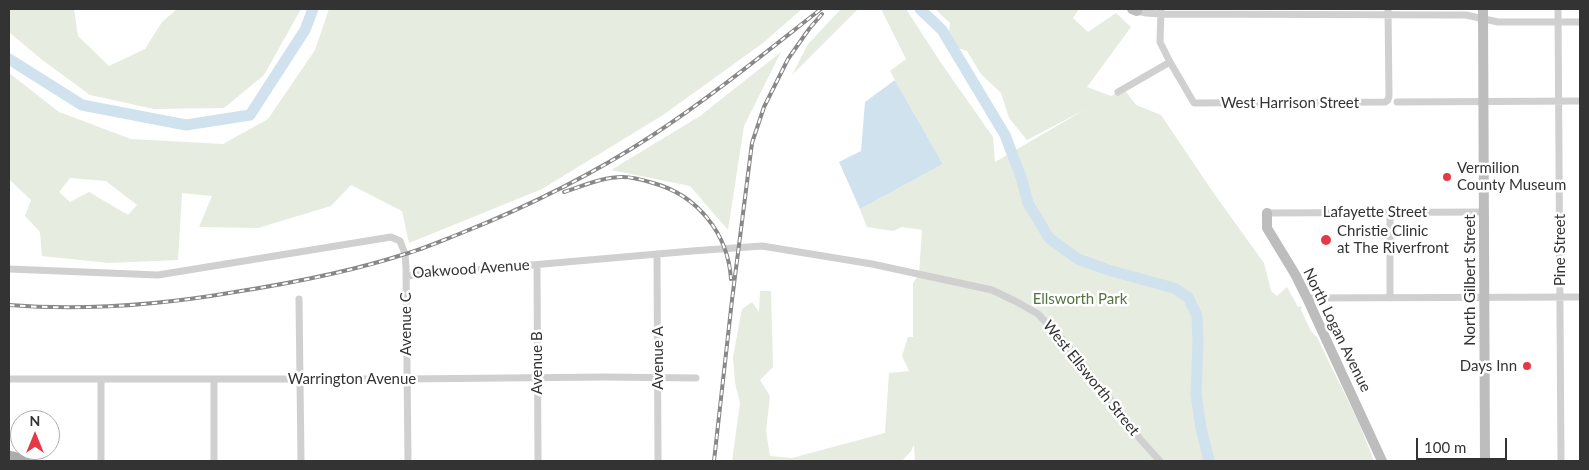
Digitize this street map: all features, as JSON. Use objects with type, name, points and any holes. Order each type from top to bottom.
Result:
[{"type":"main road","name":"North Gilbert Street","points":[[1483,14],[1485,461]]},
{"type":"main road","name":"North Logan Avenue","points":[[1266,213],[1268,228],[1307,298],[1382,461]]},
{"type":"main road","points":[[9,456],[29,461]]},
{"type":"street","name":"Pine Street","points":[[1558,9],[1562,461]]},
{"type":"street","points":[[1134,10],[1146,14],[1160,11],[1483,14],[1498,22],[1580,22]]},
{"type":"street","points":[[1118,92],[1170,62],[1160,42],[1160,11]]},
{"type":"street","name":"West Harrison Street","points":[[1170,62],[1194,104],[1385,102],[1389,96],[1388,12]]},
{"type":"street","points":[[1397,102],[1580,101]]},
{"type":"street","points":[[1390,212],[1390,298]]},
{"type":"street","name":"Lafayette Street","points":[[1266,213],[1484,212]]},
{"type":"street","name":"Oakwood Avenue","points":[[9,269],[158,275],[391,237],[400,241],[405,254],[406,276],[762,246],[872,264]]},
{"type":"street","name":"Avenue A","points":[[657,254],[658,461]]},
{"type":"street","name":"West Ellsworth Street","points":[[872,264],[992,290],[1038,314],[1063,340],[1160,461]]},
{"type":"street","name":"Avenue B","points":[[537,265],[538,461]]},
{"type":"street","name":"Avenue C","points":[[406,276],[408,461]]},
{"type":"street","points":[[1307,298],[1580,297]]},
{"type":"street","points":[[299,299],[301,461]]},
{"type":"street","name":"Warrington Avenue","points":[[9,379],[696,378]]},
{"type":"street","points":[[101,379],[101,461]]},
{"type":"street","points":[[214,379],[214,461]]},
{"type":"green space","points":[[9,9],[74,9],[78,36],[109,66],[145,49],[162,22],[177,9],[301,9],[264,75],[224,108],[154,109],[90,95],[41,59],[9,32]]},
{"type":"green space","points":[[329,9],[802,9],[763,43],[663,115],[542,189],[409,243],[402,211],[351,185],[331,206],[258,228],[199,227],[212,196],[182,193],[178,260],[109,263],[42,256],[40,232],[25,216],[31,200],[9,179],[9,73],[59,112],[131,139],[223,144],[268,119],[315,50]],"holes":[[[70,178],[106,181],[137,205],[128,215],[89,192],[70,202],[59,192]]]},
{"type":"green space","points":[[841,9],[858,9],[792,75],[808,44]]},
{"type":"green space","name":"Ellsworth Park","points":[[881,9],[906,9],[993,137],[995,162],[1086,109],[1027,140],[1009,118],[1001,93],[981,74],[967,51],[948,45],[950,23],[935,9],[1079,9],[1073,18],[1088,32],[1116,13],[1131,27],[1087,87],[1111,96],[1124,89],[1136,105],[1161,115],[1264,263],[1271,291],[1277,296],[1287,287],[1298,307],[1302,306],[1301,310],[1311,331],[1317,337],[1359,423],[1374,461],[915,461],[914,445],[902,461],[732,461],[740,403],[735,383],[733,357],[742,309],[752,302],[759,312],[760,291],[771,291],[773,367],[760,380],[770,396],[766,431],[770,456],[792,458],[885,433],[889,373],[909,371],[902,356],[908,337],[913,337],[913,283],[919,274],[922,230],[902,227],[893,231],[867,227],[860,209],[943,164],[890,71],[906,59]]},
{"type":"green space","points":[[781,52],[744,126],[728,230],[690,186],[611,170],[700,116]]},
{"type":"water","points":[[895,80],[943,164],[860,209],[839,162],[861,151],[865,102]]},
{"type":"waterway","points":[[9,59],[82,105],[186,125],[250,115],[305,30],[313,9]]},
{"type":"waterway","points":[[920,9],[942,30],[1005,135],[1021,177],[1028,203],[1049,238],[1078,259],[1108,270],[1174,288],[1188,297],[1197,316],[1196,394],[1201,428],[1209,461]]},
{"type":"railway","points":[[9,305],[37,307],[122,306],[207,297],[321,276],[363,266],[425,247],[484,224],[607,164],[653,135],[718,89],[821,9]]},
{"type":"railway","points":[[714,461],[752,143],[764,107],[788,59],[822,14]]},
{"type":"railway","points":[[564,192],[615,177],[642,180],[669,189],[696,207],[717,232],[729,262],[731,279]]},
{"type":"place","name":"Vermilion County Museum","points":[[1447,177]]},
{"type":"place","name":"Christie Clinic at The Riverfront","points":[[1326,240]]},
{"type":"place","name":"Days Inn","points":[[1527,366]]}]
